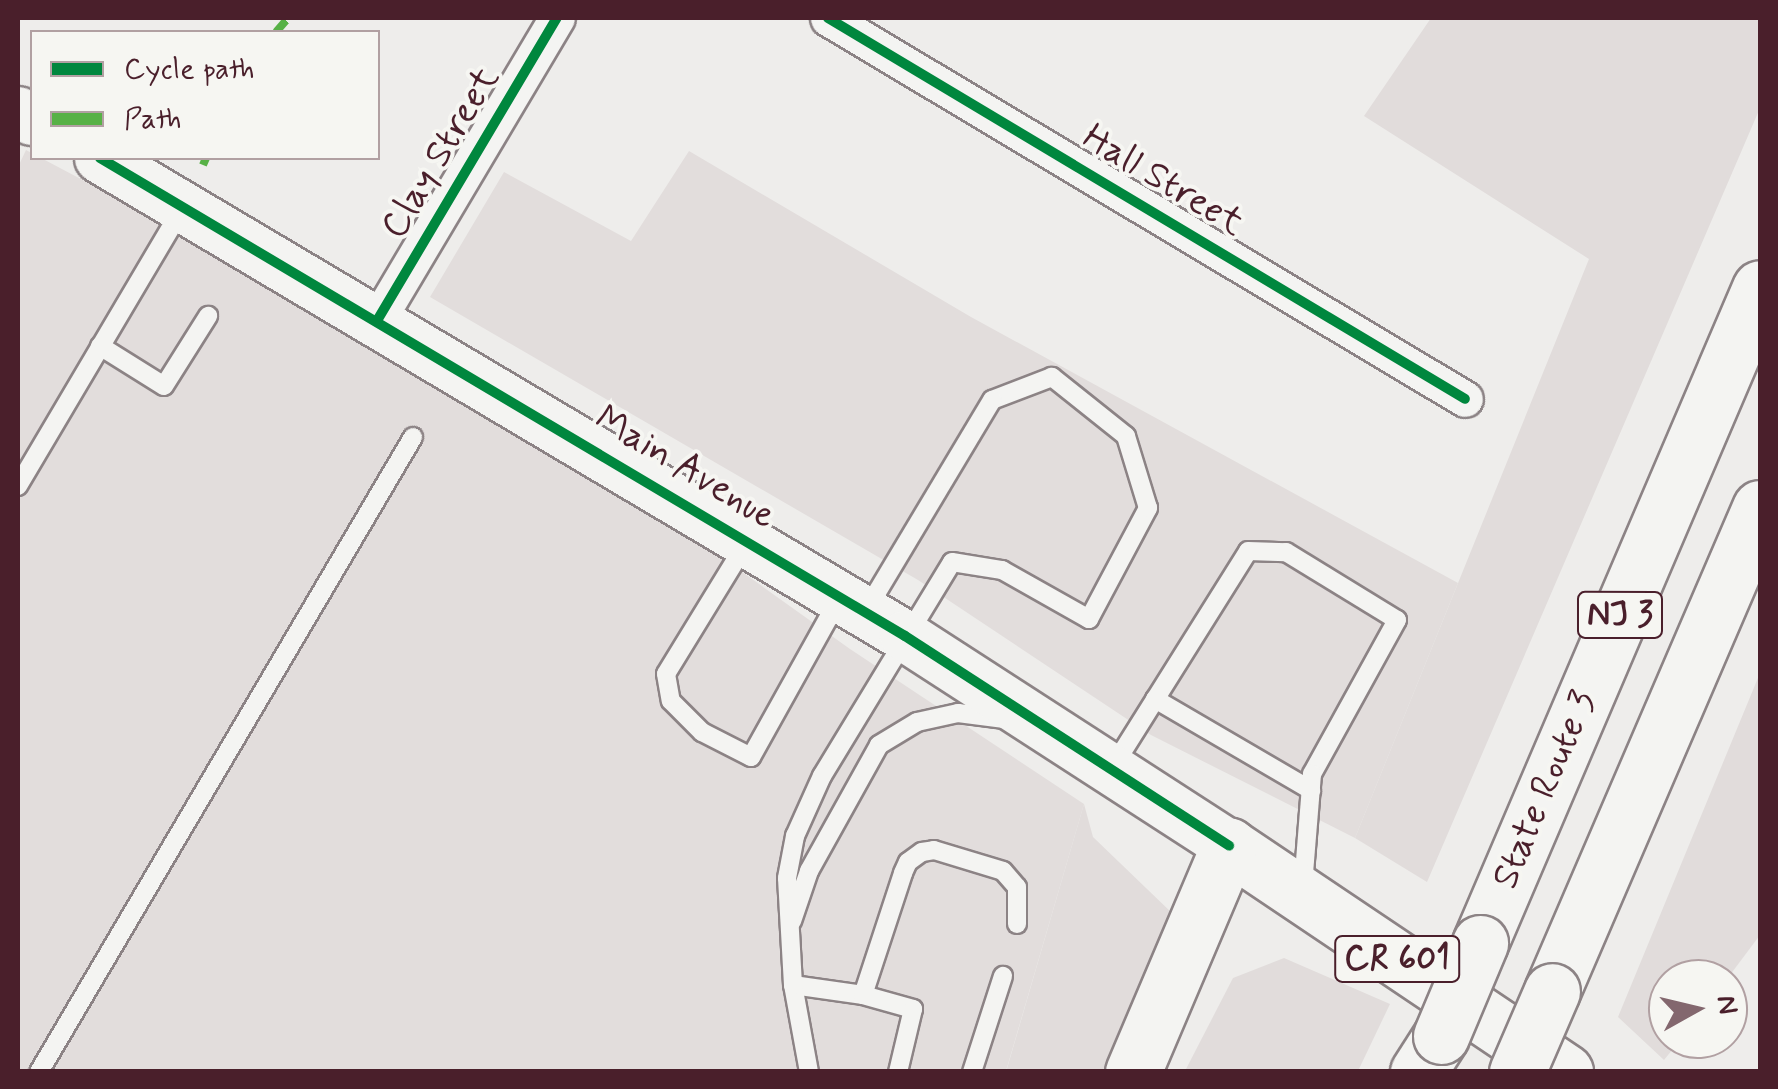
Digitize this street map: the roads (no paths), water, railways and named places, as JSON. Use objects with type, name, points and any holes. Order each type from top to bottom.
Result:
[{"type":"main road","name":"State Route 3","points":[[1428,1060],[1760,288]]},
{"type":"main road","name":"NJ 3","points":[[1518,1072],[1760,508]]},
{"type":"main road","name":"Main Avenue","points":[[1229,846],[1564,1072]]},
{"type":"main road","points":[[1133,1072],[1229,846]]},
{"type":"street","name":"Clay Street","points":[[378,319],[556,18]]},
{"type":"street","name":"Hall Street","points":[[828,18],[1465,399]]},
{"type":"street","name":"Main Avenue","points":[[104,160],[378,319],[870,615],[1229,846]]},
{"type":"lane","points":[[18,486],[184,204]]},
{"type":"lane","points":[[100,346],[164,386],[208,316]]},
{"type":"lane","points":[[748,541],[666,674],[671,702],[702,732],[751,757],[870,615],[992,400],[1052,376],[1126,436],[1148,508],[1089,619],[1002,570],[952,562],[870,615],[822,776],[795,836],[787,878],[792,985],[809,1072]]},
{"type":"lane","points":[[39,1072],[413,437]]},
{"type":"lane","points":[[788,931],[810,871],[880,745],[917,722],[958,714],[999,717],[1093,758],[1155,698],[1248,550],[1286,552],[1397,620],[1312,774],[1302,895]]},
{"type":"lane","points":[[1155,698],[1311,790]]},
{"type":"lane","points":[[863,995],[903,873],[908,862],[922,852],[934,850],[1003,872],[1017,887],[1017,924]]},
{"type":"lane","points":[[972,1072],[1003,976]]},
{"type":"lane","points":[[792,985],[863,995],[913,1009],[898,1072]]}]
